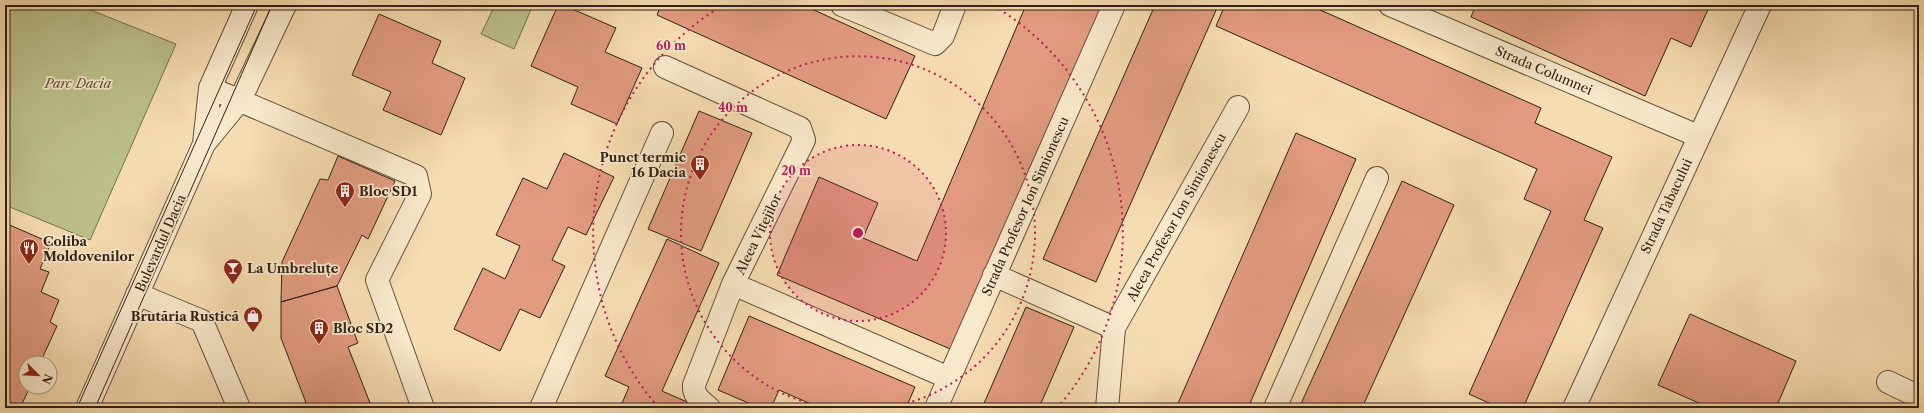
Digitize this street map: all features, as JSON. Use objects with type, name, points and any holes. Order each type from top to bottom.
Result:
[{"type":"street","name":"Bulevardul Dacia","points":[[204,144],[210,88],[247,5]]},
{"type":"street","name":"Bulevardul Dacia","points":[[87,408],[204,144],[240,100],[285,5]]},
{"type":"street","points":[[842,5],[935,44],[943,36],[955,5]]},
{"type":"street","name":"Strada Profesor Ion Simionescu","points":[[936,408],[1114,5]]},
{"type":"street","name":"Strada Columnei","points":[[1390,5],[1698,136]]},
{"type":"street","name":"Strada Tabacului","points":[[1574,408],[1698,136],[1760,5]]},
{"type":"street","name":"Aleea Vitejilor","points":[[665,67],[800,128],[804,140],[733,284],[694,385],[693,391],[697,398],[708,408]]},
{"type":"street","points":[[210,88],[416,176],[420,194],[377,280],[422,408]]},
{"type":"street","name":"Aleea Profesor Ion Simionescu","points":[[1107,408],[1114,328],[1238,107]]},
{"type":"street","points":[[541,408],[662,133]]},
{"type":"street","points":[[1275,408],[1377,178]]},
{"type":"street","points":[[994,275],[1114,328]]},
{"type":"street","points":[[733,284],[949,378]]},
{"type":"street","points":[[137,294],[202,321],[240,408]]},
{"type":"street","points":[[1888,382],[1919,397]]},
{"type":"green space","name":"Parc Dacia","points":[[5,5],[78,5],[176,44],[90,240],[5,205]]},
{"type":"green space","points":[[495,5],[533,5],[514,49],[481,34]]},
{"type":"building","points":[[122,5],[144,5],[129,8]]},
{"type":"building","points":[[558,5],[563,5],[616,28],[605,52],[642,68],[617,124],[571,104],[578,87],[531,66]]},
{"type":"building","points":[[661,5],[803,5],[915,56],[886,119],[657,15]]},
{"type":"building","points":[[1026,5],[1103,5],[955,351],[777,275],[819,177],[878,203],[863,238],[917,261]]},
{"type":"building","points":[[1155,5],[1210,5],[1217,8],[1096,282],[1043,259]]},
{"type":"building","points":[[1225,5],[1309,5],[1541,108],[1535,123],[1612,157],[1584,220],[1603,228],[1523,408],[1500,408],[1469,394],[1551,211],[1524,199],[1537,169],[1216,26]]},
{"type":"building","points":[[1476,5],[1637,5],[1641,7],[1642,5],[1710,5],[1691,47],[1671,38],[1645,96],[1471,17]]},
{"type":"building","points":[[379,14],[441,41],[432,63],[465,78],[441,135],[383,110],[391,92],[352,75]]},
{"type":"building","name":"Punct termic 16 Dacia","points":[[699,111],[752,133],[701,251],[648,229]]},
{"type":"building","points":[[1296,133],[1356,159],[1248,408],[1176,408]]},
{"type":"building","points":[[564,153],[614,177],[586,235],[568,227],[552,260],[565,266],[540,318],[520,309],[500,351],[454,329],[483,268],[505,279],[520,246],[496,235],[523,178],[547,189]]},
{"type":"building","name":"Bloc SD1","points":[[338,156],[395,181],[368,239],[362,235],[337,286],[281,302],[282,262],[320,179],[328,180]]},
{"type":"building","points":[[1402,181],[1454,205],[1362,408],[1299,408]]},
{"type":"building","points":[[5,223],[51,243],[40,269],[49,272],[41,292],[59,300],[50,322],[57,326],[44,355],[18,355],[18,395],[26,395],[20,408],[5,408]]},
{"type":"building","points":[[667,239],[719,263],[662,391],[694,405],[692,408],[620,408],[629,387],[605,376]]},
{"type":"building","name":"Bloc SD2","points":[[337,286],[358,343],[348,347],[372,408],[308,408],[281,338],[281,302]]},
{"type":"building","points":[[1026,307],[1074,327],[1039,408],[982,408]]},
{"type":"building","points":[[1690,314],[1796,361],[1776,408],[1710,408],[1658,385]]},
{"type":"building","points":[[749,316],[915,387],[906,408],[820,408],[779,390],[771,408],[760,408],[718,390]]},
{"type":"tram line","points":[[77,408],[257,5]]},
{"type":"tram line","points":[[95,408],[272,5]]},
{"type":"place","name":"Punct termic 16 Dacia","points":[[700,181]]},
{"type":"place","name":"Bloc SD1","points":[[345,208]]},
{"type":"place","name":"Coliba Moldovenilor","points":[[29,265]]},
{"type":"place","name":"La Umbreluțe","points":[[233,285]]},
{"type":"place","name":"Brutăria Rustică","points":[[253,333]]},
{"type":"place","name":"Bloc SD2","points":[[319,345]]}]
